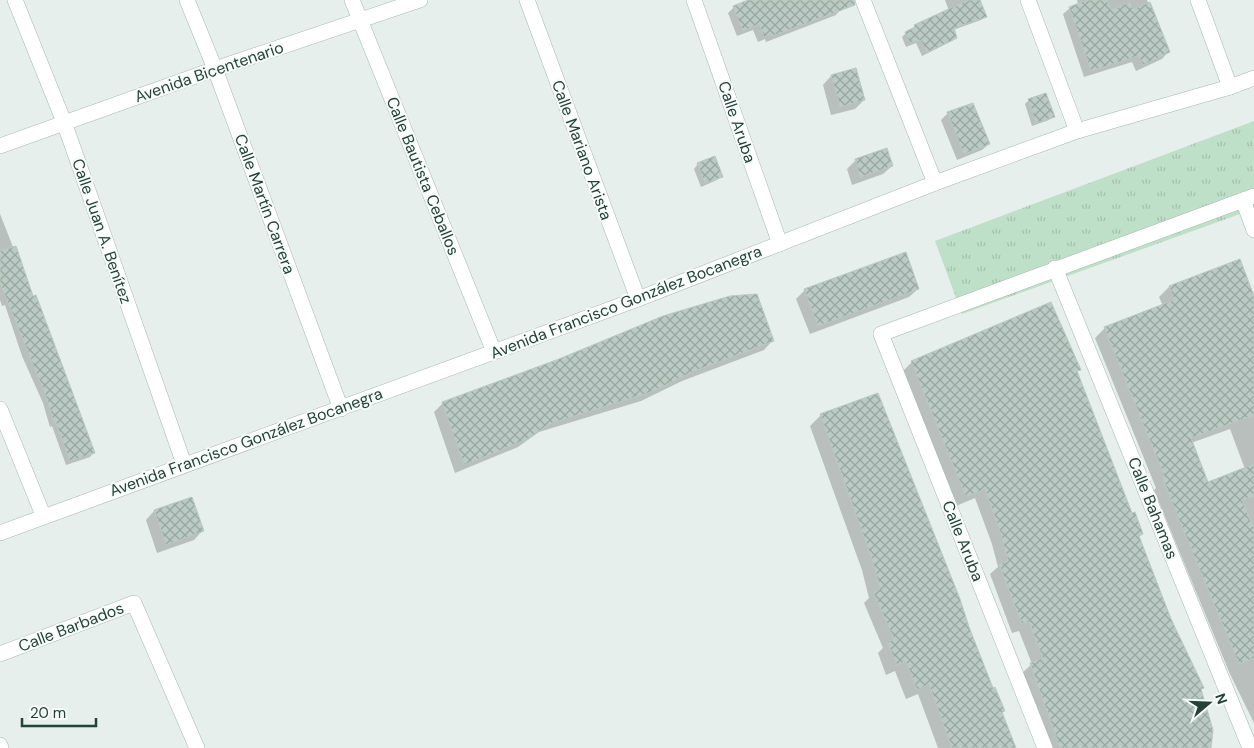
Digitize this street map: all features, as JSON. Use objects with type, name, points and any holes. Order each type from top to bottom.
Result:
[{"type":"street","name":"Calle Juan A. Benítez","points":[[15,0],[64,122],[184,464]]},
{"type":"street","name":"Calle Martín Carrera","points":[[187,0],[215,69],[341,409]]},
{"type":"street","name":"Calle Bautista Ceballos","points":[[352,0],[494,352]]},
{"type":"street","name":"Avenida Bicentenario","points":[[0,146],[215,69],[420,0]]},
{"type":"street","name":"Calle Mariano Arista","points":[[527,0],[638,300]]},
{"type":"street","name":"Calle Aruba","points":[[694,0],[780,244]]},
{"type":"street","points":[[863,0],[935,183]]},
{"type":"street","points":[[1028,0],[1077,131]]},
{"type":"street","points":[[1198,0],[1230,87]]},
{"type":"street","name":"Avenida Francisco González Bocanegra","points":[[0,533],[43,515],[341,409],[638,300],[935,183],[1077,131],[1230,87],[1254,78]]},
{"type":"street","points":[[1055,268],[1248,198],[1254,230]]},
{"type":"street","name":"Calle Aruba","points":[[1045,748],[881,334],[1055,268]]},
{"type":"street","name":"Calle Bahamas","points":[[1055,268],[1250,748]]},
{"type":"street","points":[[0,408],[43,515]]},
{"type":"street","name":"Calle Barbados","points":[[0,654],[134,603],[196,748]]},
{"type":"green space","points":[[1254,121],[1254,209],[962,314],[935,241]]},
{"type":"building","points":[[748,0],[854,0],[855,5],[772,36],[771,34],[764,37],[759,24],[743,31],[733,6]]},
{"type":"building","points":[[968,0],[980,0],[987,17],[954,28],[957,38],[927,52],[920,40],[910,43],[905,32],[915,27],[914,25]]},
{"type":"building","points":[[1087,0],[1107,0],[1111,10],[1130,2],[1133,9],[1150,2],[1170,52],[1143,65],[1138,56],[1091,71],[1069,7]]},
{"type":"building","points":[[856,68],[865,100],[840,107],[831,75]]},
{"type":"building","points":[[1046,93],[1055,117],[1036,123],[1028,99]]},
{"type":"building","points":[[973,103],[990,144],[964,154],[947,112]]},
{"type":"building","points":[[887,148],[893,166],[860,177],[855,159]]},
{"type":"building","points":[[715,156],[723,177],[705,183],[697,163]]},
{"type":"building","points":[[16,246],[33,296],[36,295],[95,453],[70,461],[0,283],[0,251]]},
{"type":"building","points":[[906,252],[919,289],[818,326],[804,289]]},
{"type":"building","points":[[1240,259],[1254,296],[1254,415],[1191,438],[1208,482],[1254,464],[1254,496],[1242,500],[1254,529],[1254,658],[1239,664],[1180,522],[1163,479],[1165,478],[1104,327],[1174,300],[1169,286]]},
{"type":"building","points":[[757,294],[774,341],[692,372],[651,392],[549,424],[528,439],[464,465],[442,402],[559,359],[663,316],[730,296]]},
{"type":"building","points":[[1051,302],[1081,370],[1077,371],[1132,513],[1135,512],[1143,534],[1139,536],[1171,619],[1204,688],[1201,689],[1213,730],[1211,748],[1060,748],[1030,663],[1043,658],[1029,622],[1022,624],[999,564],[1008,561],[1001,534],[985,489],[966,497],[911,361]]},
{"type":"building","points":[[878,393],[960,599],[993,688],[995,687],[1005,711],[1002,712],[1016,748],[952,748],[929,684],[917,690],[906,661],[897,665],[887,642],[894,639],[873,592],[880,589],[872,559],[820,414]]},
{"type":"building","points":[[192,497],[204,531],[166,545],[154,510]]}]
